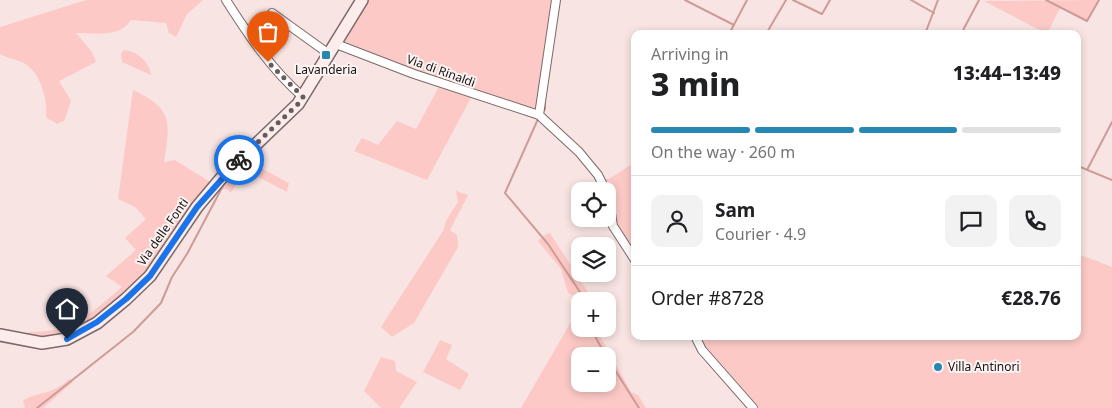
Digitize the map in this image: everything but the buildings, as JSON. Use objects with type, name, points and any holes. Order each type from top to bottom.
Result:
[{"type":"street","points":[[226,0],[259,52],[287,83],[303,97]]},
{"type":"street","name":"Via delle Fonti","points":[[0,335],[42,343],[67,339],[104,317],[126,299],[150,276],[197,207],[223,176],[298,104],[362,0]]},
{"type":"street","points":[[539,115],[556,0]]},
{"type":"street","points":[[272,13],[329,54]]},
{"type":"street","name":"Via di Rinaldi","points":[[336,44],[432,80],[539,115],[580,152],[602,182]]},
{"type":"street","points":[[614,227],[631,254]]},
{"type":"street","points":[[698,340],[702,350],[753,408]]},
{"type":"shaded area","points":[[86,0],[203,0],[187,14],[176,37],[169,33],[166,23],[131,20],[126,26],[114,32],[99,34],[76,33],[92,52],[96,62],[59,81],[71,101],[64,121],[57,124],[46,117],[46,102],[42,86],[34,71],[22,62],[0,54],[0,27]]},
{"type":"shaded area","points":[[362,0],[556,0],[539,115],[473,94],[427,180],[354,151],[362,138],[378,145],[397,121],[416,129],[441,83],[336,44]]},
{"type":"shaded area","points":[[1099,0],[1087,21],[1060,8],[1049,30],[1039,30],[984,1]]},
{"type":"shaded area","points":[[124,50],[134,52],[142,58],[148,66],[151,75],[122,62],[121,54]]},
{"type":"shaded area","points":[[133,90],[156,104],[166,118],[168,127],[164,162],[175,160],[215,185],[245,154],[250,162],[289,183],[287,192],[245,170],[231,193],[227,189],[212,190],[150,276],[67,339],[26,340],[28,332],[57,329],[80,320],[122,287],[106,276],[136,250],[125,238],[146,219],[135,207],[118,199]]},
{"type":"shaded area","points":[[631,165],[631,255],[623,244],[616,224],[616,182],[601,182],[600,179],[609,179]]},
{"type":"shaded area","points":[[456,191],[468,195],[450,230],[457,235],[458,247],[414,323],[392,337],[381,327],[443,231],[447,219],[458,202]]},
{"type":"shaded area","points":[[550,233],[571,266],[571,282],[581,282],[588,292],[571,292],[571,295],[568,293],[561,269],[538,241]]},
{"type":"shaded area","points":[[1081,255],[1112,267],[1112,408],[752,408],[698,340],[1081,340]]},
{"type":"shaded area","points":[[571,322],[571,337],[600,337],[606,347],[571,347],[571,392],[616,392],[616,365],[631,392],[638,395],[646,408],[521,408]]},
{"type":"shaded area","points":[[440,340],[452,345],[446,359],[469,374],[460,390],[423,372]]},
{"type":"shaded area","points":[[381,357],[395,361],[396,371],[417,382],[399,408],[381,408],[364,391]]},
{"type":"shaded area","points":[[69,379],[73,382],[43,408],[25,408],[23,400],[57,388]]},
{"type":"waterway","points":[[685,0],[734,25]]},
{"type":"waterway","points":[[731,30],[747,0]]},
{"type":"waterway","points":[[768,30],[786,0]]},
{"type":"waterway","points":[[793,0],[822,14],[830,0]]},
{"type":"waterway","points":[[911,0],[934,13]]},
{"type":"waterway","points":[[927,30],[938,0]]},
{"type":"waterway","points":[[963,30],[979,0]]},
{"type":"waterway","points":[[1046,0],[1087,21],[1099,0]]},
{"type":"waterway","points":[[541,115],[545,109],[545,101]]},
{"type":"waterway","points":[[538,119],[505,193],[548,244],[580,292]]},
{"type":"waterway","points":[[1087,170],[1112,122]]},
{"type":"waterway","points":[[1081,167],[1112,180]]},
{"type":"waterway","points":[[37,408],[133,332],[161,303],[172,277],[187,254],[225,182]]},
{"type":"waterway","points":[[595,337],[601,347]]},
{"type":"waterway","points":[[616,372],[639,408]]},
{"type":"way so far","points":[[239,160],[303,97],[268,62]]},
{"type":"place","name":"Lavanderia","points":[[326,55]]},
{"type":"place","name":"Villa Antinori","points":[[938,367]]},
{"type":"route","points":[[67,339],[97,322],[126,299],[150,276],[197,207],[239,160]]}]
